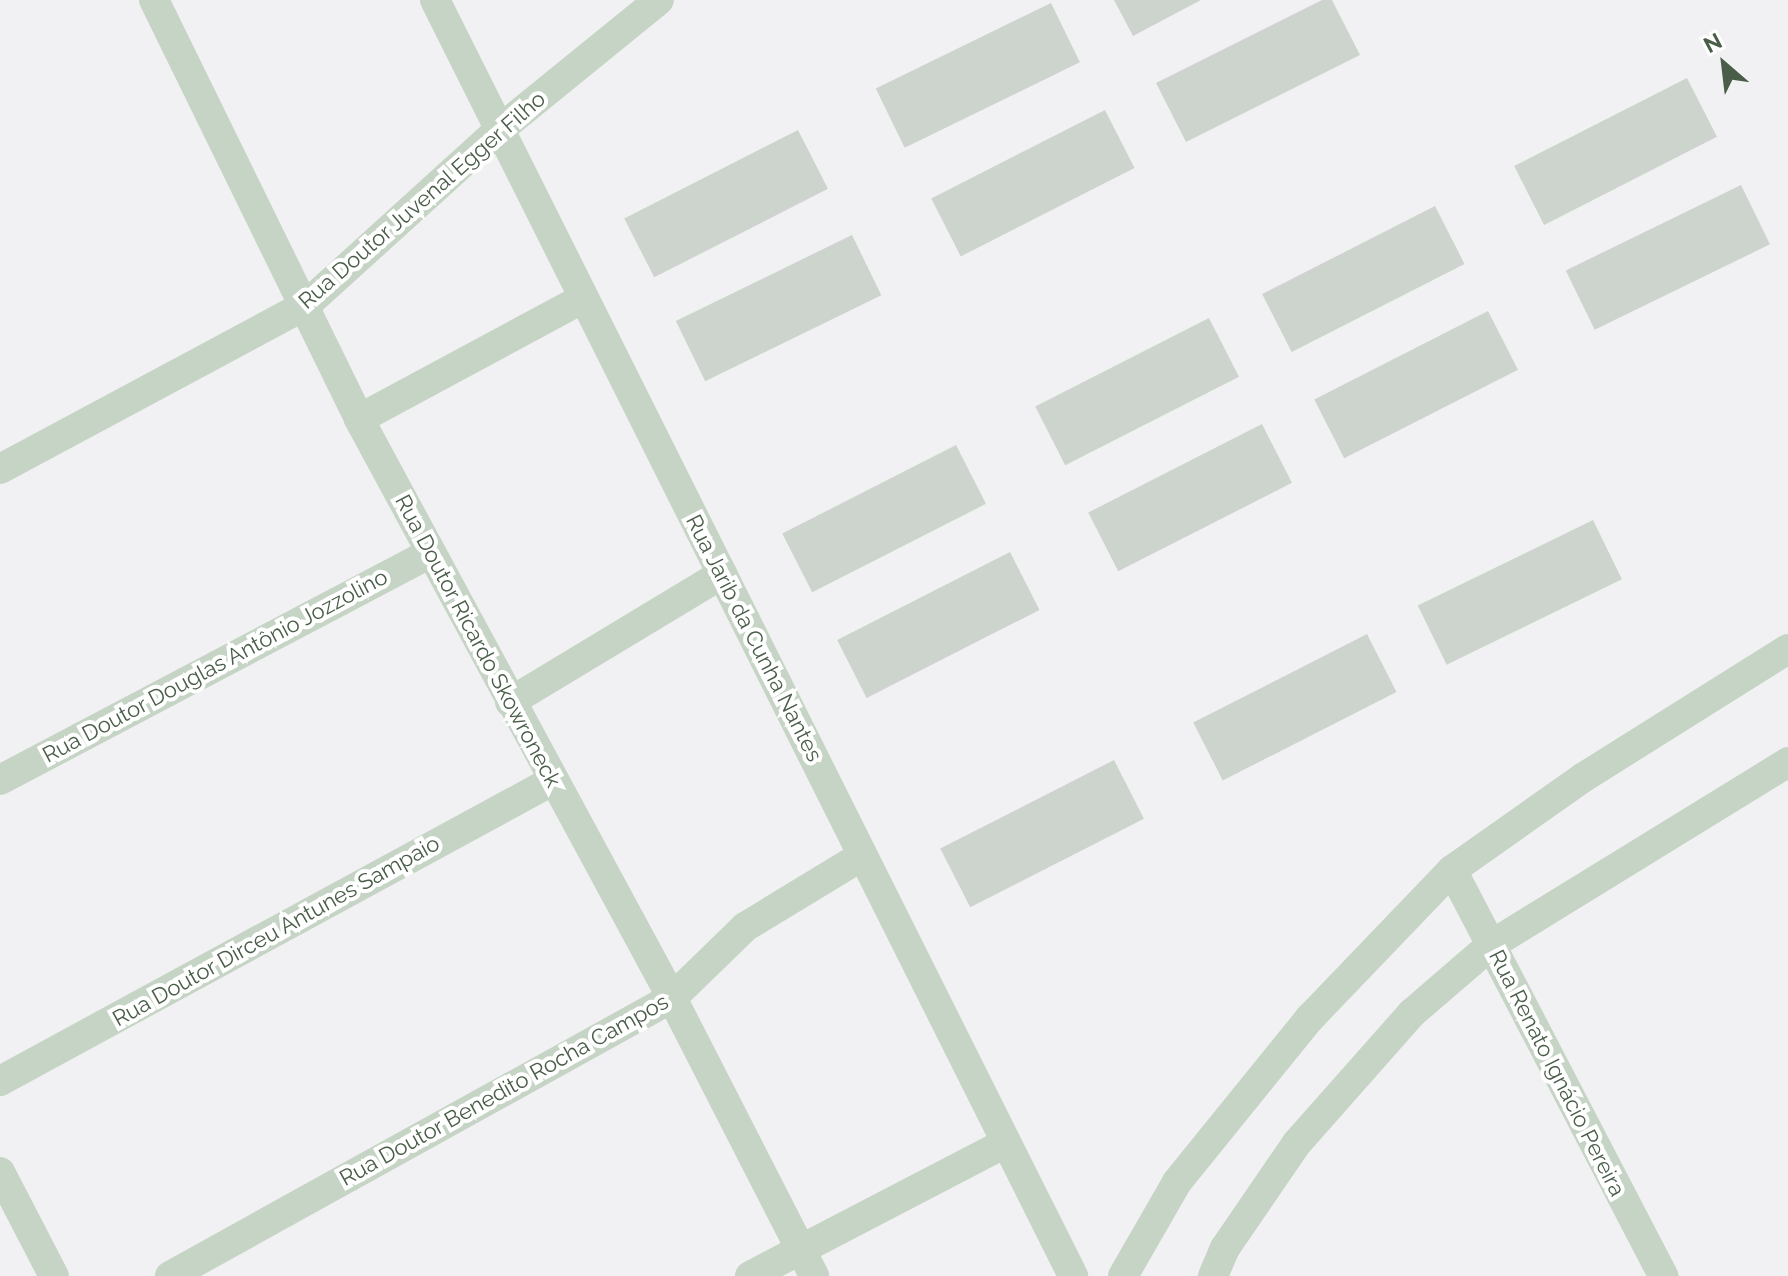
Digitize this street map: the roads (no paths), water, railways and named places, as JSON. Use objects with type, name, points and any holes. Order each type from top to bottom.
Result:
[{"type":"street","name":"Rua Doutor Ricardo Skowroneck","points":[[154,0],[306,305],[359,419],[672,998],[806,1263]]},
{"type":"street","name":"Rua Jarib da Cunha Nantes","points":[[435,0],[1073,1276]]},
{"type":"street","name":"Rua Doutor Juvenal Egger Filho","points":[[0,469],[306,305],[499,130],[659,0]]},
{"type":"street","points":[[359,419],[584,298]]},
{"type":"street","name":"Rua Doutor Douglas Antônio Jozzolino","points":[[0,780],[431,553]]},
{"type":"street","points":[[510,702],[722,574]]},
{"type":"street","points":[[1123,1276],[1177,1182],[1310,1018],[1452,870],[1584,777],[1788,649]]},
{"type":"street","points":[[1213,1276],[1225,1248],[1297,1143],[1412,1013],[1491,945],[1788,762]]},
{"type":"street","name":"Rua Doutor Dirceu Antunes Sampaio","points":[[0,1081],[552,781]]},
{"type":"street","name":"Rua Doutor Benedito Rocha Campos","points":[[170,1276],[672,998],[745,927],[862,856]]},
{"type":"street","name":"Rua Renato Ignácio Pereira","points":[[1452,870],[1663,1276]]},
{"type":"street","points":[[750,1276],[806,1263],[1006,1143]]},
{"type":"street","points":[[0,1172],[54,1276]]}]
